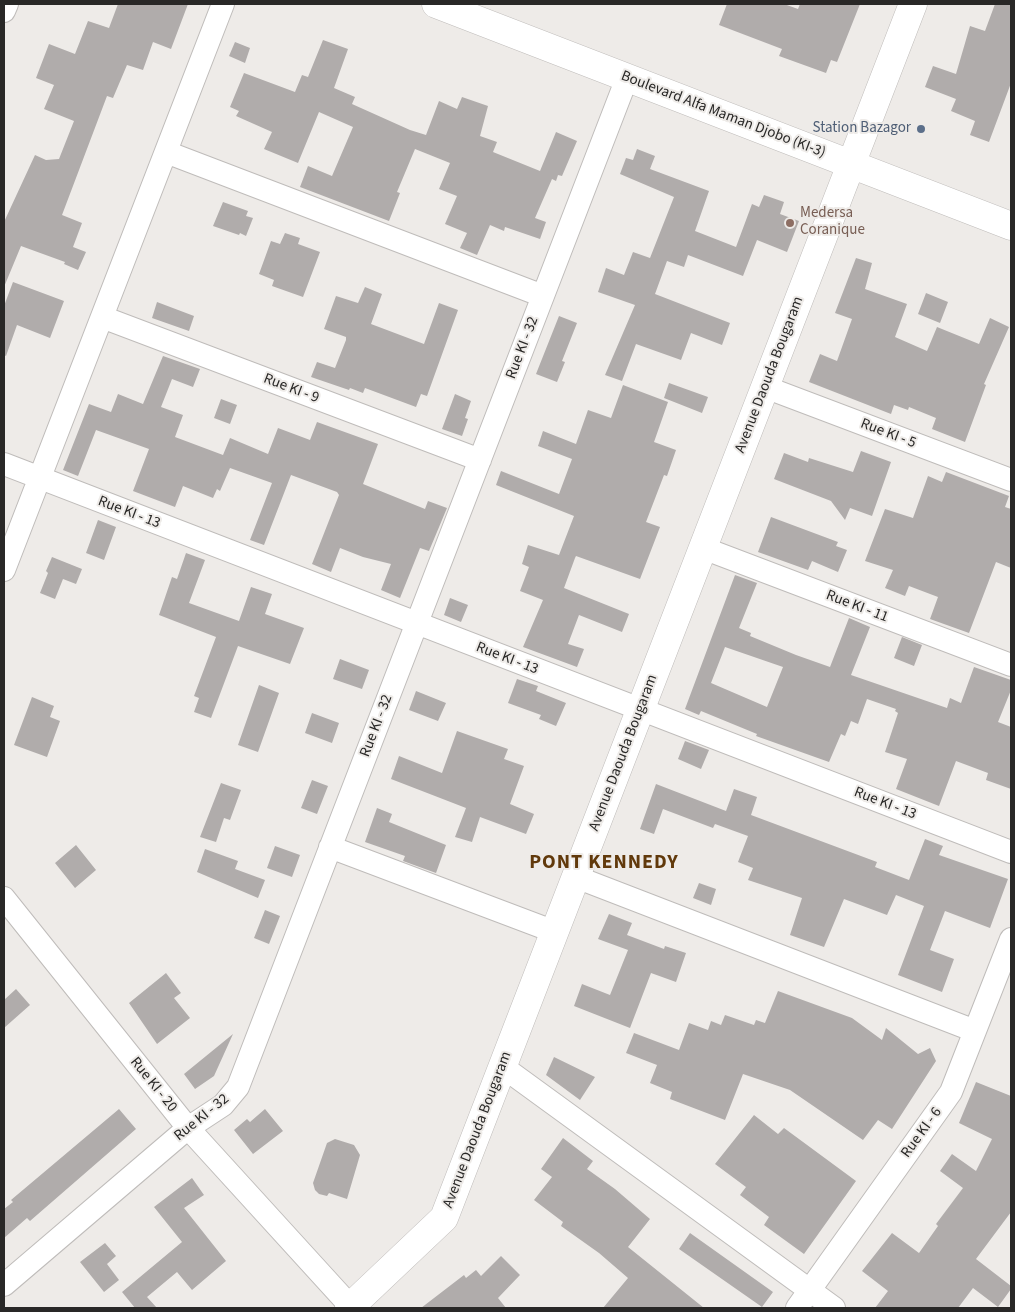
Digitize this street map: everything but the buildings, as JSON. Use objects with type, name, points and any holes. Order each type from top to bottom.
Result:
[{"type":"street","points":[[4,12],[7,4]]},
{"type":"street","points":[[4,570],[223,4]]},
{"type":"street","name":"Boulevard Alfa Maman Djobo (KI-3)","points":[[436,4],[1011,226]]},
{"type":"street","name":"Avenue Daouda Bougaram","points":[[351,1308],[444,1218],[913,4]]},
{"type":"street","name":"Rue KI - 32","points":[[4,1285],[188,1128],[222,1105],[238,1086],[627,78]]},
{"type":"street","points":[[166,152],[543,296]]},
{"type":"street","name":"Rue KI - 9","points":[[102,317],[480,460]]},
{"type":"street","name":"Rue KI - 5","points":[[765,387],[1011,480]]},
{"type":"street","name":"Rue KI - 13","points":[[4,464],[1011,852]]},
{"type":"street","name":"Rue KI - 11","points":[[703,548],[1011,665]]},
{"type":"street","points":[[330,846],[555,932]]},
{"type":"street","points":[[576,877],[975,1031]]},
{"type":"street","name":"Rue KI - 20","points":[[4,898],[188,1128],[351,1308]]},
{"type":"street","name":"Rue KI - 6","points":[[803,1299],[951,1092],[1011,938]]},
{"type":"street","points":[[503,1067],[803,1299],[834,1308]]},
{"type":"place","name":"Station Bazagor","points":[[921,129]]},
{"type":"place","name":"Medersa Coranique","points":[[790,223]]},
{"type":"district","name":"PONT KENNEDY","points":[[604,864]]}]
